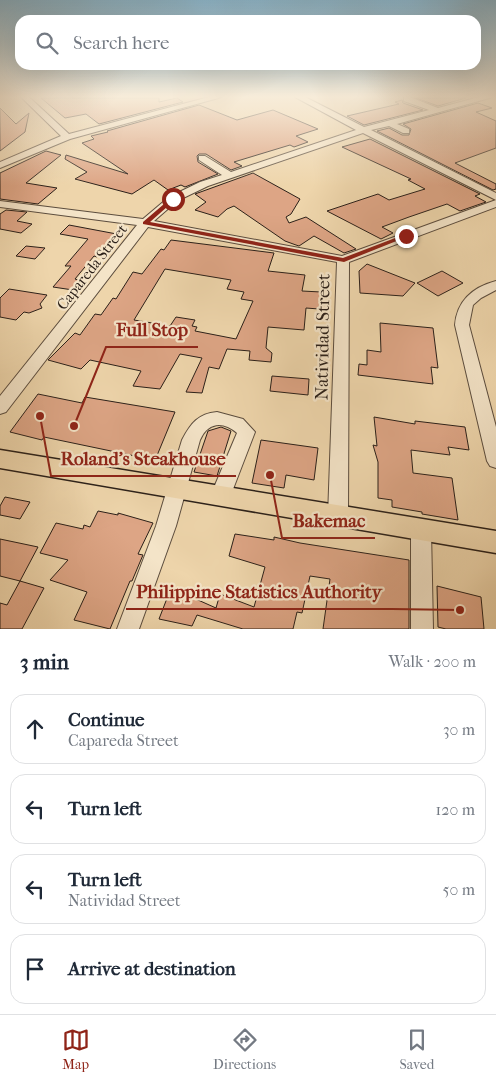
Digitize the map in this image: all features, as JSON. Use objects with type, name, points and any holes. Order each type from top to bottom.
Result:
[{"type":"main road","points":[[0,459],[496,542]]},
{"type":"street","points":[[55,126],[67,137]]},
{"type":"street","points":[[0,165],[67,137],[108,126]]},
{"type":"street","points":[[356,126],[496,197]]},
{"type":"street","name":"Capareda Street","points":[[0,408],[145,223],[162,207],[188,190],[363,130],[379,126]]},
{"type":"street","points":[[395,126],[406,131]]},
{"type":"street","points":[[202,158],[230,175]]},
{"type":"street","name":"Natividad Street","points":[[338,517],[344,260],[496,203]]},
{"type":"street","points":[[0,204],[145,223],[344,260]]},
{"type":"street","points":[[496,285],[473,296],[465,305],[462,314],[462,325],[496,461]]},
{"type":"street","points":[[128,629],[177,489],[181,469],[197,430],[206,420],[214,418],[235,422],[242,426],[246,432],[220,497]]},
{"type":"street","points":[[421,530],[422,629]]},
{"type":"building","points":[[0,126],[26,126],[25,132],[0,151]]},
{"type":"building","points":[[123,126],[312,126],[318,129],[296,136],[308,142],[294,147],[290,145],[234,162],[242,166],[231,170],[206,154],[199,154],[197,156],[198,162],[218,174],[185,187],[181,185],[168,190],[154,180],[132,194],[75,179],[87,172],[65,159],[66,155],[128,174],[82,143],[94,139],[91,136]]},
{"type":"building","points":[[407,126],[496,126],[496,148],[455,163],[496,184],[496,189],[493,190],[377,131],[389,128],[402,135],[409,135],[411,129]]},
{"type":"building","points":[[370,139],[480,194],[475,196],[486,202],[460,211],[447,204],[409,217],[382,227],[393,233],[381,239],[327,211],[378,194],[389,200],[425,189],[408,180],[411,179],[342,147]]},
{"type":"building","points":[[46,151],[61,155],[26,183],[57,188],[38,204],[0,199],[0,173]]},
{"type":"building","points":[[253,173],[300,199],[291,214],[286,217],[289,223],[306,217],[356,249],[344,253],[314,236],[299,246],[296,245],[285,241],[234,206],[218,217],[195,210],[206,202],[195,194]]},
{"type":"building","points":[[6,210],[27,212],[17,221],[32,224],[21,233],[0,229],[0,214]]},
{"type":"building","points":[[69,225],[122,235],[97,257],[94,256],[75,279],[82,281],[73,290],[53,287],[71,266],[65,266],[88,239],[60,234]]},
{"type":"building","points":[[171,240],[274,253],[268,271],[305,275],[302,291],[321,292],[319,309],[306,308],[304,330],[268,327],[266,348],[272,353],[271,362],[249,360],[250,351],[227,349],[219,369],[209,367],[202,393],[186,392],[202,358],[180,354],[160,389],[133,386],[141,371],[90,360],[81,369],[48,360],[75,333],[80,335],[95,314],[101,315],[113,298],[116,299],[133,272],[142,274],[161,249],[164,250]],"holes":[[[165,269],[231,280],[227,289],[244,292],[241,299],[253,301],[236,339],[195,331],[197,327],[192,326],[195,320],[176,317],[170,326],[134,320]]]},
{"type":"building","points":[[26,246],[45,248],[35,259],[16,256]]},
{"type":"building","points":[[367,264],[415,283],[403,296],[360,293],[359,271]]},
{"type":"building","points":[[442,271],[463,283],[438,296],[417,283]]},
{"type":"building","points":[[9,289],[47,295],[40,304],[42,308],[29,313],[24,312],[16,320],[0,317],[0,298]]},
{"type":"building","points":[[380,323],[433,328],[438,368],[431,367],[433,384],[358,375],[359,364],[367,365],[367,350],[381,352]]},
{"type":"building","points":[[272,376],[309,379],[308,395],[270,391]]},
{"type":"building","points":[[38,394],[82,403],[85,397],[175,412],[156,458],[136,454],[135,456],[44,437],[42,440],[10,432]]},
{"type":"building","points":[[374,417],[415,424],[415,421],[465,427],[469,450],[448,447],[450,455],[411,450],[413,473],[452,478],[458,520],[392,507],[392,500],[378,498],[378,462],[373,445],[377,446]]},
{"type":"building","points":[[221,427],[231,431],[217,476],[194,472],[208,431]]},
{"type":"building","points":[[261,440],[318,448],[314,480],[286,475],[284,488],[252,483]]},
{"type":"building","points":[[5,497],[30,502],[20,519],[0,515],[0,506]]},
{"type":"building","points":[[98,511],[118,515],[118,513],[153,523],[138,554],[143,555],[110,629],[74,620],[87,592],[50,580],[68,560],[40,553],[56,523],[83,529],[84,525],[90,527]]},
{"type":"building","points":[[235,534],[274,540],[274,537],[300,543],[409,560],[409,629],[323,629],[330,579],[310,576],[302,613],[297,612],[293,629],[243,629],[197,615],[192,626],[159,619],[171,588],[216,608],[220,594],[254,607],[265,567],[229,556]]},
{"type":"building","points":[[0,539],[38,547],[20,581],[0,576]]},
{"type":"building","points":[[20,581],[44,588],[22,629],[0,629],[0,603],[7,605]]},
{"type":"building","points":[[437,586],[481,597],[484,629],[446,629],[438,627]]},
{"type":"place","name":"Roland's Steakhouse","points":[[40,416]]},
{"type":"place","name":"Full Stop","points":[[74,426]]},
{"type":"place","name":"Bakemac","points":[[270,475]]},
{"type":"place","name":"Philippine Statistics Authority","points":[[460,610]]},
{"type":"route","points":[[173,199],[145,223],[344,260],[406,236]]}]
